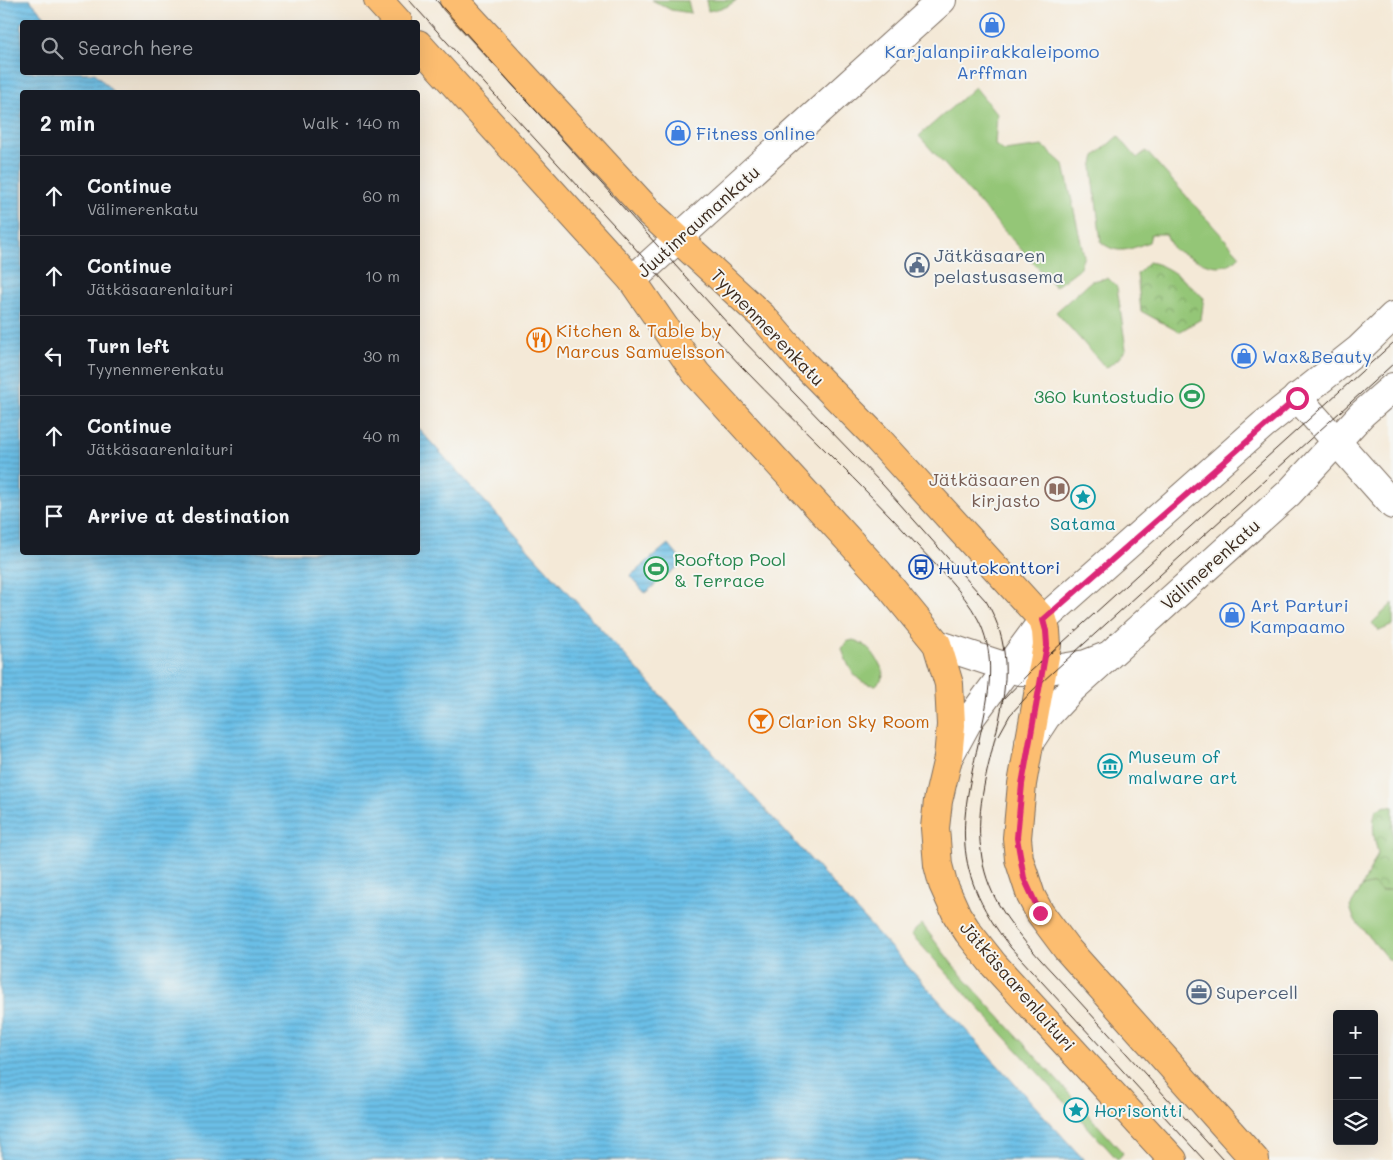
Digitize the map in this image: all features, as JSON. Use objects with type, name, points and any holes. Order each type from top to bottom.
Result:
[{"type":"main road","points":[[378,0],[396,20]]},
{"type":"main road","name":"Tyynenmerenkatu","points":[[454,0],[650,214],[762,316],[802,362],[876,437],[1043,620]]},
{"type":"main road","points":[[420,46],[632,280],[696,373],[877,571],[937,644],[949,684],[951,725],[948,758]]},
{"type":"main road","points":[[1043,620],[1047,645],[1022,784],[1017,838],[1024,878],[1040,913],[1066,949],[1255,1160]]},
{"type":"main road","name":"Jätkäsaarenlaituri","points":[[948,758],[938,802],[935,828],[936,847],[943,884],[957,915],[994,965],[1173,1160]]},
{"type":"street","name":"Juutinraumankatu","points":[[632,280],[942,0]]},
{"type":"street","points":[[1393,316],[1359,349],[1297,398],[1393,505]]},
{"type":"street","name":"Välimerenkatu","points":[[1030,743],[1059,703],[1290,493],[1362,414],[1393,387]]},
{"type":"street","name":"Jätkäsaarenlaituri","points":[[948,758],[967,723],[1043,620],[1297,398]]},
{"type":"street","points":[[937,644],[1019,671],[1043,671],[1086,664],[1112,653]]},
{"type":"green space","points":[[652,0],[688,1],[691,13],[671,10]]},
{"type":"green space","points":[[706,0],[737,0],[726,7],[708,11]]},
{"type":"green space","points":[[975,87],[997,114],[995,145],[1004,151],[1043,146],[1064,165],[1084,256],[1079,269],[1055,287],[919,136]]},
{"type":"green space","points":[[1118,136],[1137,158],[1146,151],[1240,256],[1224,265],[1207,264],[1173,249],[1166,234],[1151,234],[1149,242],[1124,250],[1113,249],[1101,242],[1092,167],[1095,156]]},
{"type":"green space","points":[[1149,262],[1172,271],[1204,298],[1201,319],[1179,332],[1141,311],[1137,274]]},
{"type":"green space","points":[[1108,278],[1117,287],[1126,349],[1118,359],[1106,368],[1056,312],[1091,281]]},
{"type":"green space","points":[[1393,603],[1393,625],[1379,631],[1372,623]]},
{"type":"green space","points":[[853,640],[864,645],[876,657],[884,673],[876,685],[863,682],[850,668],[842,649],[846,642]]},
{"type":"green space","points":[[1386,806],[1393,807],[1393,889],[1381,891],[1374,884],[1362,887],[1378,853],[1374,832],[1376,810]]},
{"type":"green space","points":[[1374,884],[1381,891],[1393,889],[1393,962],[1387,958],[1354,919],[1350,907],[1362,887]]},
{"type":"green space","points":[[922,924],[956,969],[1123,1153],[1118,1160],[911,934]]},
{"type":"water","points":[[0,0],[30,0],[48,20],[20,20],[20,75],[97,75],[111,90],[20,90],[20,555],[420,555],[420,430],[1084,1160],[0,1160]]},
{"type":"water","name":"Rooftop Pool & Terrace","points":[[668,544],[683,562],[645,593],[630,576]]},
{"type":"tram line","points":[[409,0],[727,351],[896,522],[950,580],[972,609],[987,643],[990,667],[986,704],[970,782],[964,837],[967,863],[976,890],[990,918],[1011,948],[1204,1160]]},
{"type":"tram line","points":[[436,0],[739,336],[883,485],[986,601],[1000,632],[1005,663],[1004,694],[984,787],[980,818],[981,851],[989,885],[1007,918],[1026,943],[1223,1160]]},
{"type":"tram line","points":[[1002,701],[1030,672],[1393,343]]},
{"type":"tram line","points":[[999,735],[1010,715],[1032,691],[1393,364]]},
{"type":"place","name":"Karjalanpiirakkaleipomo Arffman","points":[[992,25]]},
{"type":"place","name":"Fitness online","points":[[678,133]]},
{"type":"place","name":"Jätkäsaaren pelastusasema","points":[[917,265]]},
{"type":"place","name":"Kitchen & Table by Marcus Samuelsson","points":[[539,340]]},
{"type":"place","name":"Wax&Beauty","points":[[1244,356]]},
{"type":"place","name":"360 kuntostudio","points":[[1192,396]]},
{"type":"place","name":"Jätkäsaaren kirjasto","points":[[1057,489]]},
{"type":"place","name":"Satama","points":[[1083,497]]},
{"type":"place","name":"Huutokonttori","points":[[921,567]]},
{"type":"place","name":"Rooftop Pool & Terrace","points":[[656,569]]},
{"type":"place","name":"Art Parturi Kampaamo","points":[[1232,615]]},
{"type":"place","name":"Clarion Sky Room","points":[[761,721]]},
{"type":"place","name":"Museum of malware art","points":[[1110,766]]},
{"type":"place","name":"Supercell","points":[[1199,992]]},
{"type":"place","name":"Horisontti","points":[[1076,1110]]},
{"type":"route","points":[[1040,913],[1024,878],[1019,859],[1017,838],[1022,784],[1042,682],[1047,645],[1043,620],[1263,425],[1297,398]]}]
